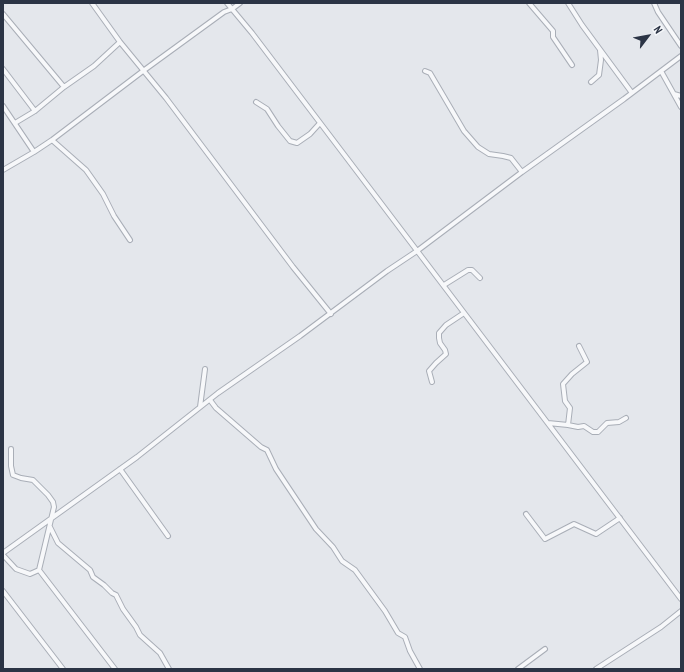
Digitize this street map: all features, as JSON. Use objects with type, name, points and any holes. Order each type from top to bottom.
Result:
[{"type":"street","points":[[92,3],[120,42],[166,98],[293,267],[331,314]]},
{"type":"street","points":[[227,3],[444,285],[681,599]]},
{"type":"street","points":[[3,170],[52,140],[143,71],[224,12],[232,9],[240,3]]},
{"type":"street","points":[[529,3],[553,31],[553,37],[572,65]]},
{"type":"street","points":[[568,3],[632,93]]},
{"type":"street","points":[[654,3],[658,12],[681,46]]},
{"type":"street","points":[[3,14],[64,87]]},
{"type":"street","points":[[15,123],[35,111],[64,87],[94,66],[120,42]]},
{"type":"street","points":[[591,82],[599,75],[601,60],[600,49]]},
{"type":"street","points":[[39,570],[30,574],[16,569],[3,554],[120,469],[200,407],[331,314],[387,271],[417,251],[681,56]]},
{"type":"street","points":[[3,69],[35,111]]},
{"type":"street","points":[[425,71],[430,73],[464,131],[478,147],[489,154],[511,158],[522,172]]},
{"type":"street","points":[[661,71],[681,107]]},
{"type":"street","points":[[674,94],[681,96]]},
{"type":"street","points":[[256,102],[267,109],[290,141],[297,143],[310,134],[320,123]]},
{"type":"street","points":[[3,106],[34,152]]},
{"type":"street","points":[[52,140],[86,170],[130,240]]},
{"type":"street","points":[[444,285],[468,270],[472,270],[480,278]]},
{"type":"street","points":[[432,382],[430,371],[446,354],[440,343],[439,333],[446,325],[464,313]]},
{"type":"street","points":[[568,425],[570,408],[566,401],[563,384],[572,374],[587,362],[579,346]]},
{"type":"street","points":[[200,407],[205,369]]},
{"type":"street","points":[[210,400],[216,408],[261,447],[267,450],[276,469],[316,529],[333,547],[342,561],[355,570],[385,611],[398,633],[404,637],[410,652],[420,669]]},
{"type":"street","points":[[548,423],[578,427],[584,426],[593,432],[598,432],[607,423],[619,422],[626,418]]},
{"type":"street","points":[[11,449],[11,466],[13,475],[33,480],[44,490],[54,504],[39,570]]},
{"type":"street","points":[[120,469],[168,536]]},
{"type":"street","points":[[526,514],[545,539],[574,524],[596,534],[620,518]]},
{"type":"street","points":[[50,527],[58,543],[90,570],[94,577],[116,595],[122,609],[136,626],[140,635],[160,653],[169,669]]},
{"type":"street","points":[[39,570],[115,669]]},
{"type":"street","points":[[3,591],[63,669]]},
{"type":"street","points":[[596,669],[661,627],[681,611]]},
{"type":"street","points":[[518,669],[545,649]]}]
